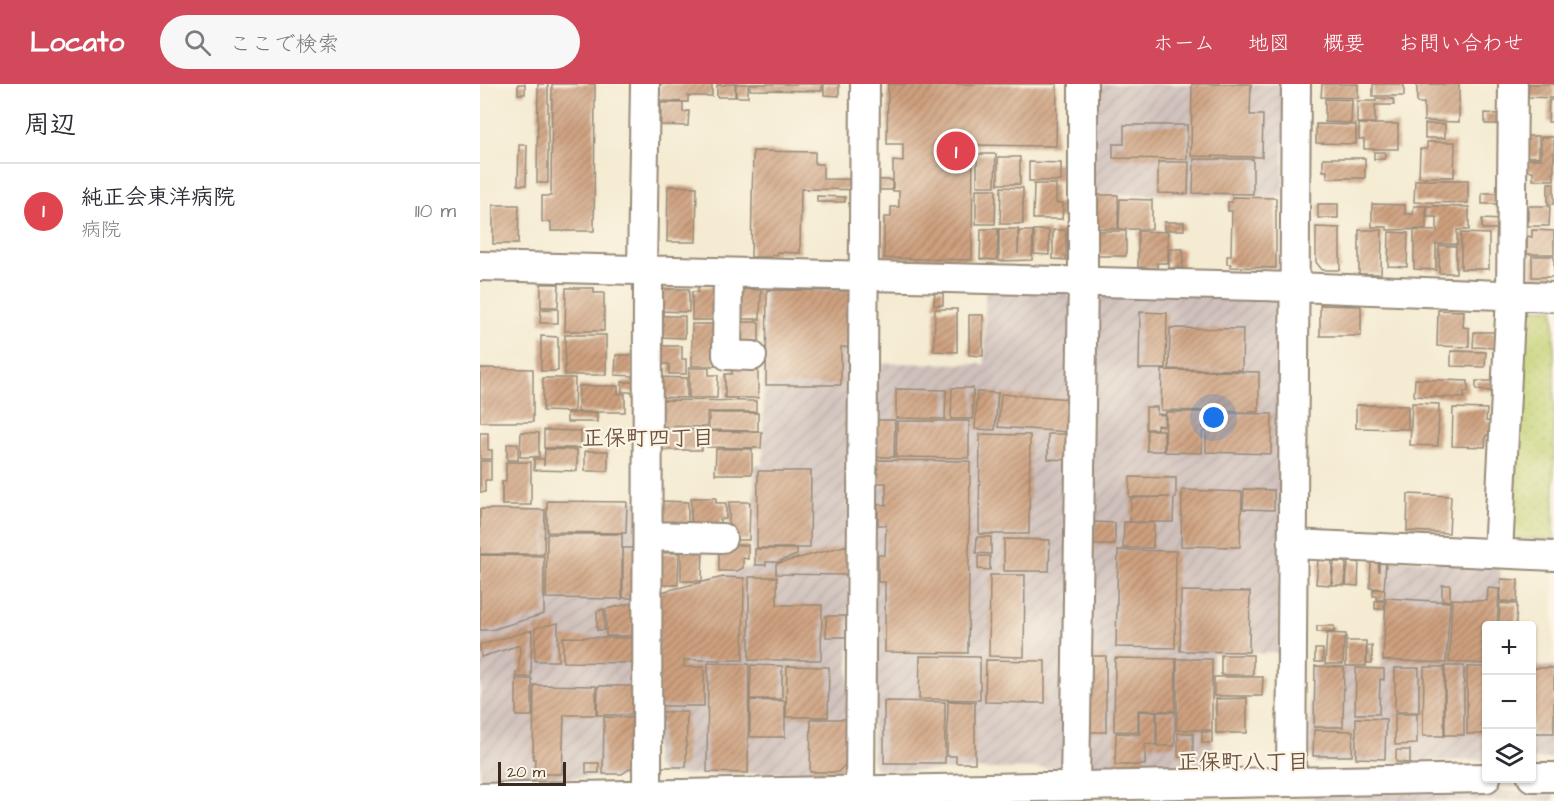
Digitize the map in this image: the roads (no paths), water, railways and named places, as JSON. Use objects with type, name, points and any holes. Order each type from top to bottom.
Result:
[{"type":"street","points":[[645,84],[648,795]]},
{"type":"street","points":[[860,791],[865,84]]},
{"type":"street","points":[[1075,786],[1083,281],[1083,84]]},
{"type":"street","points":[[1296,84],[1293,544],[1296,788]]},
{"type":"street","points":[[1498,553],[1511,296],[1513,84]]},
{"type":"street","points":[[480,266],[1295,286],[1554,297]]},
{"type":"street","points":[[728,273],[727,355],[752,356]]},
{"type":"street","points":[[648,536],[723,538]]},
{"type":"street","points":[[1293,544],[1554,556]]},
{"type":"street","points":[[1536,777],[1554,777]]},
{"type":"street","points":[[480,798],[1075,786],[1296,788],[1482,778]]},
{"type":"place","name":"純正会東洋病院","points":[[956,151]]},
{"type":"district","name":"正保町四丁目","points":[[648,437]]},
{"type":"district","name":"正保町八丁目","points":[[1243,761]]}]
